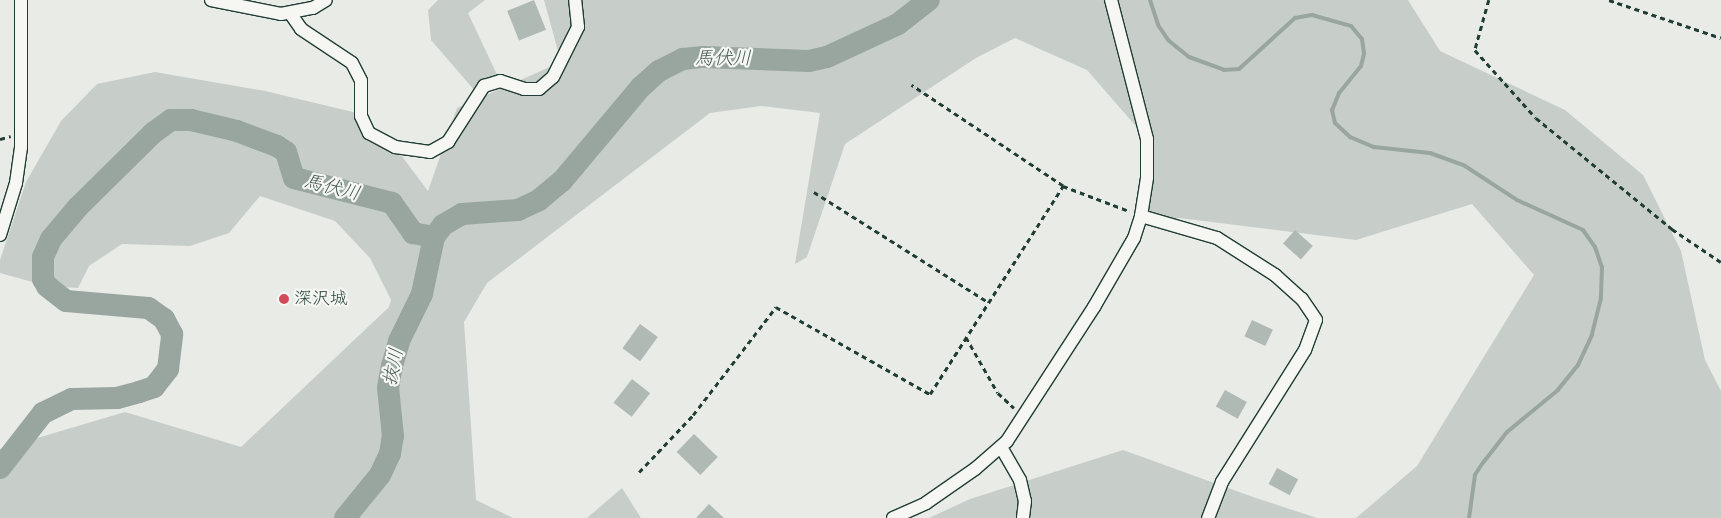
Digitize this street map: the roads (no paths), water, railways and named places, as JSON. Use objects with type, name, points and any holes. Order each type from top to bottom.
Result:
[{"type":"street","points":[[0,235],[16,183],[21,147],[21,0]]},
{"type":"street","points":[[211,0],[267,14],[290,13],[313,8],[326,0]]},
{"type":"street","points":[[290,13],[301,30],[352,63],[361,81],[361,116],[369,133],[395,147],[430,152],[448,142],[484,86],[500,81],[524,89],[539,89],[553,78],[578,27],[575,0]]},
{"type":"street","points":[[893,518],[926,503],[1001,447],[1023,417],[1094,307],[1134,238],[1141,216],[1147,139],[1113,6]]},
{"type":"street","points":[[1141,216],[1217,238],[1275,275],[1302,299],[1316,320],[1305,350],[1222,482],[1208,518]]},
{"type":"street","points":[[1001,447],[1020,480],[1025,501],[1023,518]]},
{"type":"waterway","name":"馬伏川","points":[[345,518],[380,475],[390,454],[393,436],[388,388],[392,366],[399,341],[422,294],[434,237],[443,225],[462,214],[518,210],[539,200],[562,181],[641,87],[659,71],[683,59],[703,57],[809,61],[827,57],[898,24],[929,0]]},
{"type":"waterway","points":[[1150,0],[1158,25],[1168,40],[1189,57],[1224,70],[1239,69],[1295,18],[1312,15],[1351,26],[1362,39],[1364,54],[1361,66],[1339,93],[1332,110],[1335,123],[1350,137],[1374,147],[1430,153],[1465,166],[1517,200],[1583,230],[1595,247],[1602,267],[1601,298],[1592,335],[1578,365],[1558,390],[1507,432],[1484,461],[1475,475],[1469,518]]},
{"type":"waterway","name":"馬伏川","points":[[0,468],[43,413],[72,399],[117,398],[154,387],[168,369],[172,334],[164,319],[148,308],[66,301],[47,286],[43,279],[43,257],[51,239],[78,207],[153,133],[171,120],[191,120],[237,131],[277,146],[286,152],[294,178],[392,203],[413,233],[434,237]]},
{"type":"place","name":"深沢城","points":[[284,299]]},
{"type":"water label","name":"抜川","points":[[394,367]]}]
